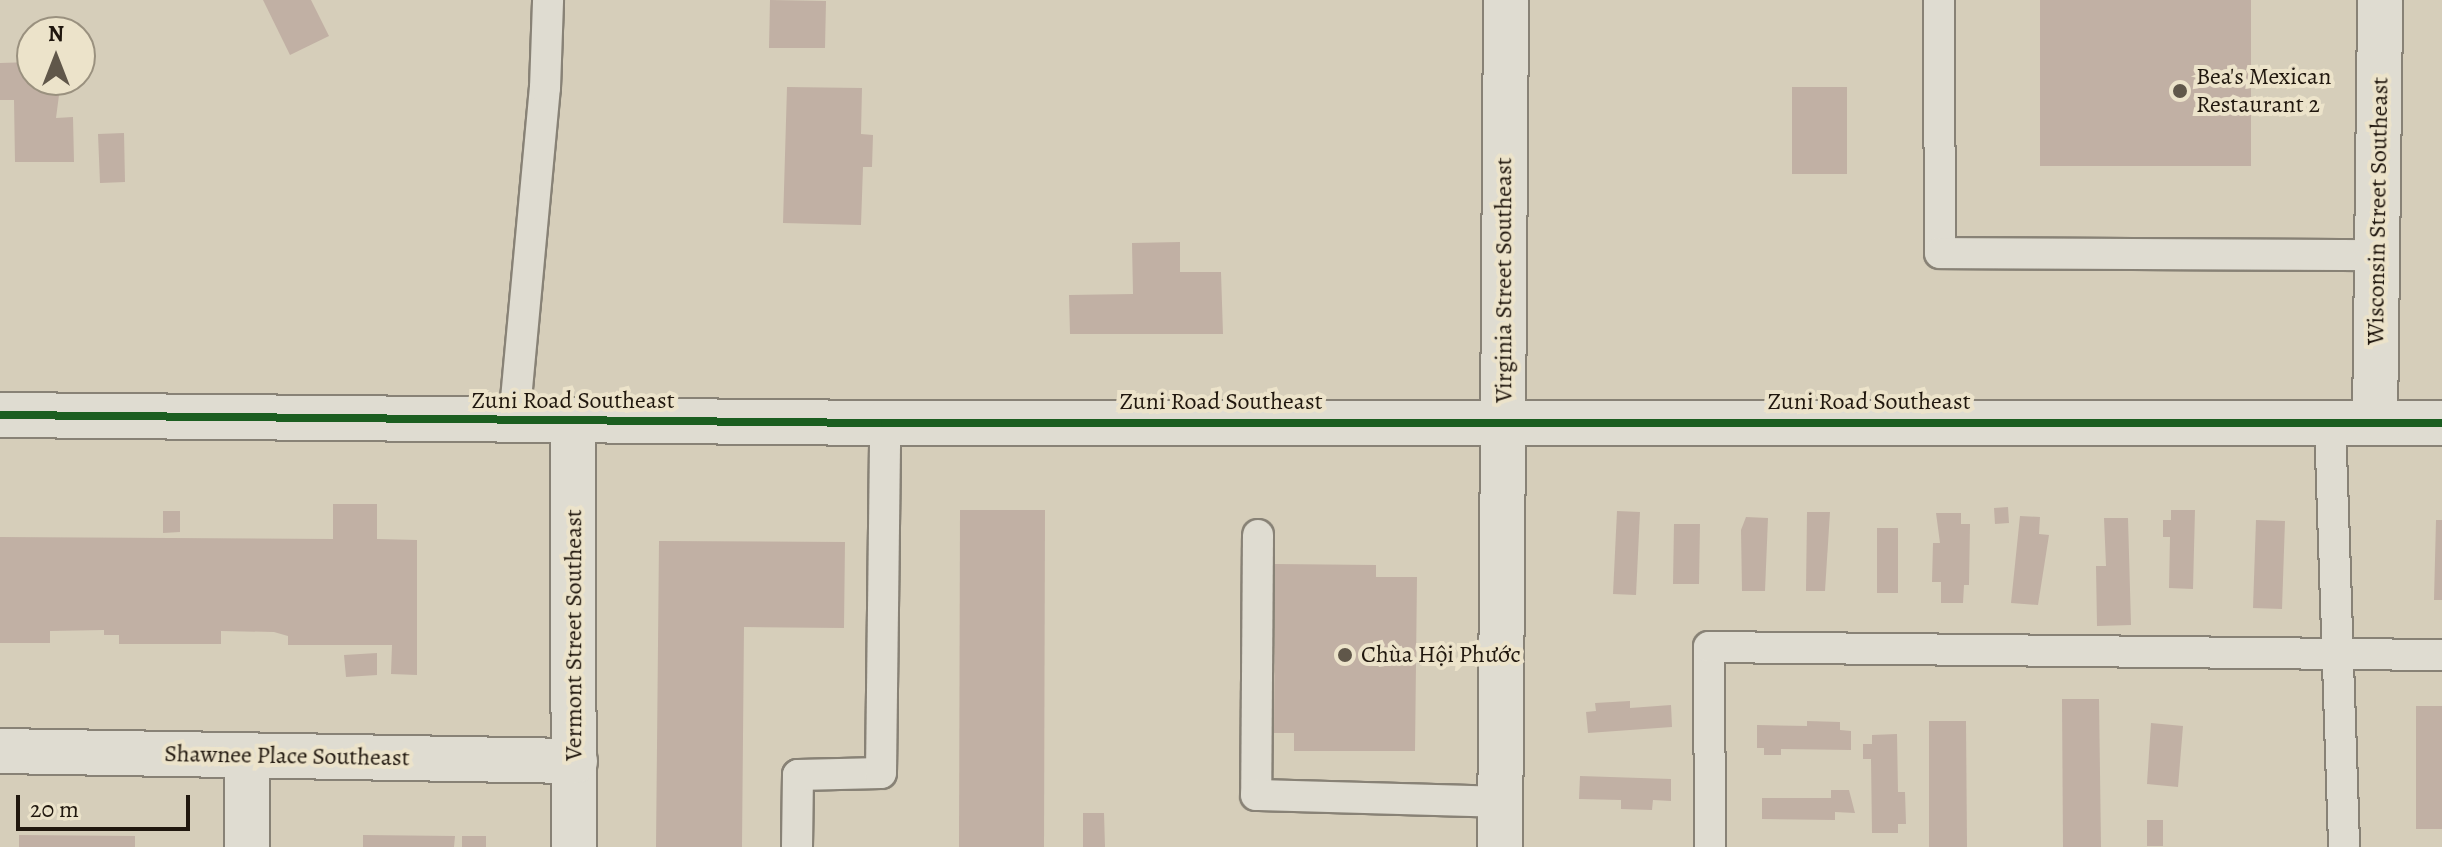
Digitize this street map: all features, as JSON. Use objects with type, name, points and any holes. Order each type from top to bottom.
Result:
[{"type":"street","name":"Virginia Street Southeast","points":[[1500,847],[1506,0]]},
{"type":"street","name":"Wisconsin Street Southeast","points":[[2375,422],[2380,0]]},
{"type":"street","name":"Zuni Road Southeast","points":[[0,415],[573,422],[2442,423]]},
{"type":"street","name":"Vermont Street Southeast","points":[[573,422],[574,847]]},
{"type":"street","name":"Shawnee Place Southeast","points":[[0,751],[575,761]]},
{"type":"street","points":[[247,755],[247,847]]},
{"type":"lane","points":[[514,421],[548,0]]},
{"type":"lane","points":[[1939,0],[1940,253],[2377,255]]},
{"type":"lane","points":[[2330,422],[2344,847]]},
{"type":"lane","points":[[797,847],[798,775],[881,773],[885,423]]},
{"type":"lane","points":[[1258,535],[1256,795],[1500,802]]},
{"type":"lane","points":[[1710,847],[1709,647],[2442,655]]},
{"type":"building","points":[[263,0],[311,0],[329,36],[290,55]]},
{"type":"building","points":[[770,0],[826,1],[825,48],[769,48]]},
{"type":"building","points":[[2040,0],[2251,0],[2251,166],[2040,166]]},
{"type":"building","points":[[16,62],[16,96],[59,96],[56,118],[73,117],[74,162],[15,162],[14,100],[0,100],[0,63]]},
{"type":"building","points":[[787,87],[862,88],[861,134],[873,135],[872,167],[863,167],[861,225],[783,223]]},
{"type":"building","points":[[1792,87],[1847,87],[1847,174],[1792,174]]},
{"type":"building","points":[[124,133],[125,182],[100,183],[98,134]]},
{"type":"building","points":[[1180,242],[1180,272],[1221,272],[1223,334],[1070,334],[1069,295],[1133,294],[1132,243]]},
{"type":"building","points":[[333,504],[377,504],[377,539],[417,540],[417,675],[391,674],[392,645],[288,645],[288,636],[274,632],[221,631],[221,644],[119,644],[119,635],[104,635],[104,630],[50,631],[50,643],[0,643],[0,537],[333,539]]},
{"type":"building","points":[[2008,507],[2009,523],[1995,524],[1994,508]]},
{"type":"building","points":[[960,510],[1045,510],[1044,847],[959,847]]},
{"type":"building","points":[[2171,510],[2195,510],[2193,589],[2169,588],[2170,537],[2163,537],[2163,520],[2171,520]]},
{"type":"building","points":[[163,511],[180,511],[180,532],[163,533]]},
{"type":"building","points":[[1617,511],[1640,512],[1636,595],[1613,594]]},
{"type":"building","points":[[1807,512],[1830,512],[1825,591],[1806,591]]},
{"type":"building","points":[[1936,513],[1961,513],[1961,524],[1970,524],[1969,585],[1964,585],[1963,603],[1941,603],[1941,582],[1932,582],[1933,543],[1940,543]]},
{"type":"building","points":[[2020,516],[2040,517],[2039,534],[2049,535],[2038,605],[2011,603]]},
{"type":"building","points":[[1746,517],[1768,518],[1765,591],[1742,591],[1741,530]]},
{"type":"building","points":[[2104,518],[2128,518],[2131,625],[2097,626],[2096,566],[2106,566]]},
{"type":"building","points":[[2256,520],[2285,521],[2282,609],[2253,608]]},
{"type":"building","points":[[2436,520],[2442,520],[2442,600],[2434,600]]},
{"type":"building","points":[[1674,524],[1700,524],[1699,584],[1673,584]]},
{"type":"building","points":[[1877,528],[1898,528],[1898,593],[1877,593]]},
{"type":"building","points":[[659,541],[845,542],[844,628],[744,627],[742,847],[656,847]]},
{"type":"building","name":"Chùa Hội Phước","points":[[1275,564],[1376,565],[1376,577],[1417,577],[1415,751],[1294,751],[1294,733],[1274,733]]},
{"type":"building","points":[[377,653],[377,675],[346,677],[344,655]]},
{"type":"building","points":[[2062,699],[2099,699],[2101,847],[2063,847]]},
{"type":"building","points":[[1630,701],[1630,708],[1671,705],[1672,727],[1588,733],[1586,712],[1596,711],[1595,703]]},
{"type":"building","points":[[2416,706],[2442,706],[2442,829],[2416,829]]},
{"type":"building","points":[[1807,721],[1840,722],[1840,730],[1851,731],[1851,750],[1781,749],[1781,755],[1764,755],[1764,748],[1757,748],[1757,725],[1807,726]]},
{"type":"building","points":[[1929,721],[1966,721],[1967,847],[1929,847]]},
{"type":"building","points":[[2151,723],[2183,726],[2178,787],[2147,784]]},
{"type":"building","points":[[1897,734],[1898,792],[1905,792],[1906,824],[1898,824],[1898,833],[1872,833],[1871,759],[1863,759],[1863,744],[1872,744],[1872,735]]},
{"type":"building","points":[[1580,776],[1671,779],[1671,801],[1653,800],[1652,810],[1621,809],[1621,800],[1579,799]]},
{"type":"building","points":[[1831,790],[1849,790],[1855,813],[1835,812],[1835,820],[1762,819],[1762,798],[1831,798]]},
{"type":"building","points":[[1083,813],[1104,813],[1105,847],[1083,847]]},
{"type":"building","points":[[2147,820],[2163,820],[2163,846],[2147,846]]},
{"type":"building","points":[[19,835],[135,836],[135,847],[19,847]]},
{"type":"building","points":[[363,835],[455,836],[454,847],[363,847]]},
{"type":"building","points":[[462,836],[486,836],[486,847],[462,847]]},
{"type":"cycle path","points":[[0,415],[885,423],[2442,423]]},
{"type":"place","name":"Bea's Mexican Restaurant 2","points":[[2180,91]]},
{"type":"place","name":"Chùa Hội Phước","points":[[1345,655]]}]
